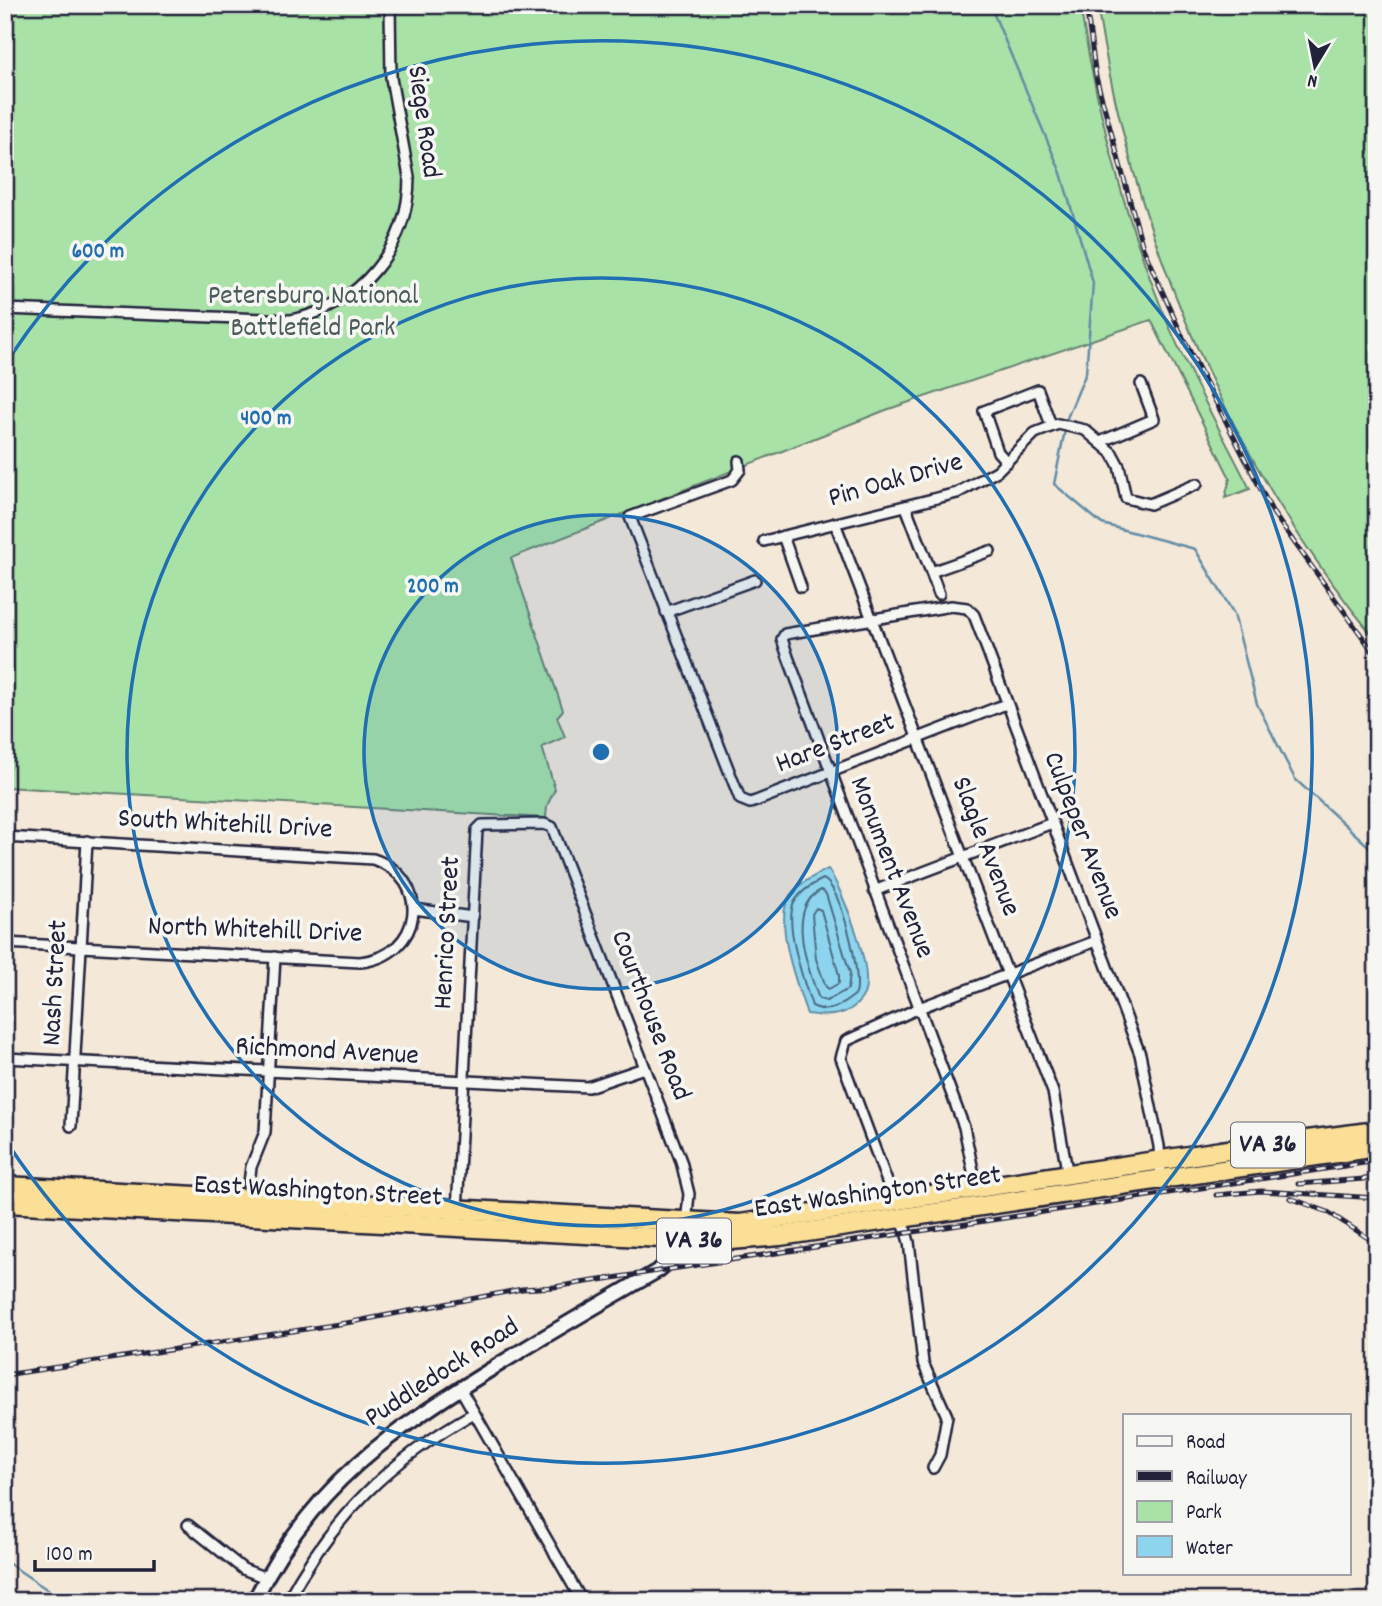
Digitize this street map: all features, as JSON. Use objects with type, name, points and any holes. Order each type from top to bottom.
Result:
[{"type":"highway","name":"East Washington Street","points":[[5,1186],[246,1207],[684,1232],[745,1240],[899,1210],[1160,1170],[1377,1131]]},
{"type":"highway","name":"East Washington Street","points":[[1160,1170],[1377,1147]]},
{"type":"highway","name":"East Washington Street","points":[[5,1203],[246,1207]]},
{"type":"main road","name":"Puddledock Road","points":[[254,1601],[303,1521],[343,1476],[386,1437],[460,1388],[659,1270],[675,1256],[684,1232]]},
{"type":"street","name":"Siege Road","points":[[5,309],[291,320],[318,312],[354,291],[387,258],[394,246],[404,222],[409,192],[391,78],[390,5]]},
{"type":"street","points":[[1100,442],[1154,419],[1141,384]]},
{"type":"street","points":[[1007,462],[998,452],[984,411],[1038,390],[1051,425],[1076,426],[1100,442],[1119,466],[1126,498],[1150,504],[1197,484]]},
{"type":"street","name":"Pin Oak Drive","points":[[764,541],[906,508],[974,486],[1007,462],[1032,435],[1051,425]]},
{"type":"street","points":[[739,461],[740,470],[732,480],[630,517],[666,611],[755,580]]},
{"type":"street","points":[[906,508],[939,594]]},
{"type":"street","name":"Slagle Avenue","points":[[835,523],[1055,1100],[1069,1184]]},
{"type":"street","points":[[783,536],[801,587]]},
{"type":"street","points":[[931,572],[990,551]]},
{"type":"street","name":"Culpeper Avenue","points":[[873,618],[950,606],[967,608],[974,615],[1142,1059],[1160,1170]]},
{"type":"street","name":"Hare Street","points":[[666,611],[738,797],[744,802],[756,801],[1006,704]]},
{"type":"street","name":"Monument Avenue","points":[[873,618],[809,628],[782,636],[874,891],[964,1127],[978,1198]]},
{"type":"street","points":[[874,891],[1052,823]]},
{"type":"street","name":"Courthouse Road","points":[[479,827],[544,824],[552,827],[687,1182],[684,1232]]},
{"type":"street","name":"Henrico Street","points":[[456,1219],[479,827]]},
{"type":"street","name":"South Whitehill Drive","points":[[5,837],[373,859],[398,873],[409,889],[414,909]]},
{"type":"street","name":"Nash Street","points":[[71,1126],[87,841]]},
{"type":"street","points":[[414,909],[473,917]]},
{"type":"street","name":"North Whitehill Drive","points":[[5,943],[360,962],[379,958],[403,941],[414,909]]},
{"type":"street","points":[[933,1468],[940,1455],[947,1416],[923,1363],[909,1242],[841,1058],[846,1041],[919,1008],[1096,941]]},
{"type":"street","points":[[246,1207],[251,1167],[265,1132],[275,957]]},
{"type":"street","name":"Richmond Avenue","points":[[5,1058],[588,1087],[644,1068]]},
{"type":"street","points":[[460,1388],[582,1601]]},
{"type":"street","points":[[287,1601],[325,1538],[369,1488],[415,1448],[474,1413]]},
{"type":"street","points":[[188,1525],[243,1569],[266,1578]]},
{"type":"green space","name":"Petersburg National Battlefield Park","points":[[5,5],[1080,5],[1103,122],[1149,275],[1183,357],[1250,489],[1225,498],[1230,478],[1151,320],[886,410],[511,558],[563,710],[557,717],[565,737],[542,747],[555,789],[547,806],[546,818],[5,787]]},
{"type":"green space","points":[[1097,5],[1377,5],[1377,641],[1324,571],[1275,498],[1232,421],[1195,342],[1162,260],[1135,176],[1113,91]]},
{"type":"water","points":[[828,869],[856,933],[862,953],[866,987],[862,998],[851,1009],[837,1014],[815,1015],[807,1014],[790,962],[785,934],[785,908],[796,889]]},
{"type":"waterway","points":[[990,5],[1061,173],[1093,283],[1086,373],[1067,418]]},
{"type":"waterway","points":[[1065,430],[1054,484],[1102,524],[1195,549],[1234,614],[1257,704],[1295,779],[1377,854]]},
{"type":"waterway","points":[[5,1561],[64,1601]]},
{"type":"railway","points":[[1086,5],[1096,77],[1143,248],[1184,340],[1273,513],[1377,657]]},
{"type":"railway","points":[[5,1375],[352,1322],[522,1289],[554,1287],[1377,1161]]},
{"type":"railway","points":[[1298,1184],[1377,1178]]},
{"type":"railway","points":[[1216,1195],[1261,1191],[1377,1198]]},
{"type":"railway","points":[[1290,1198],[1328,1212],[1377,1244]]}]
